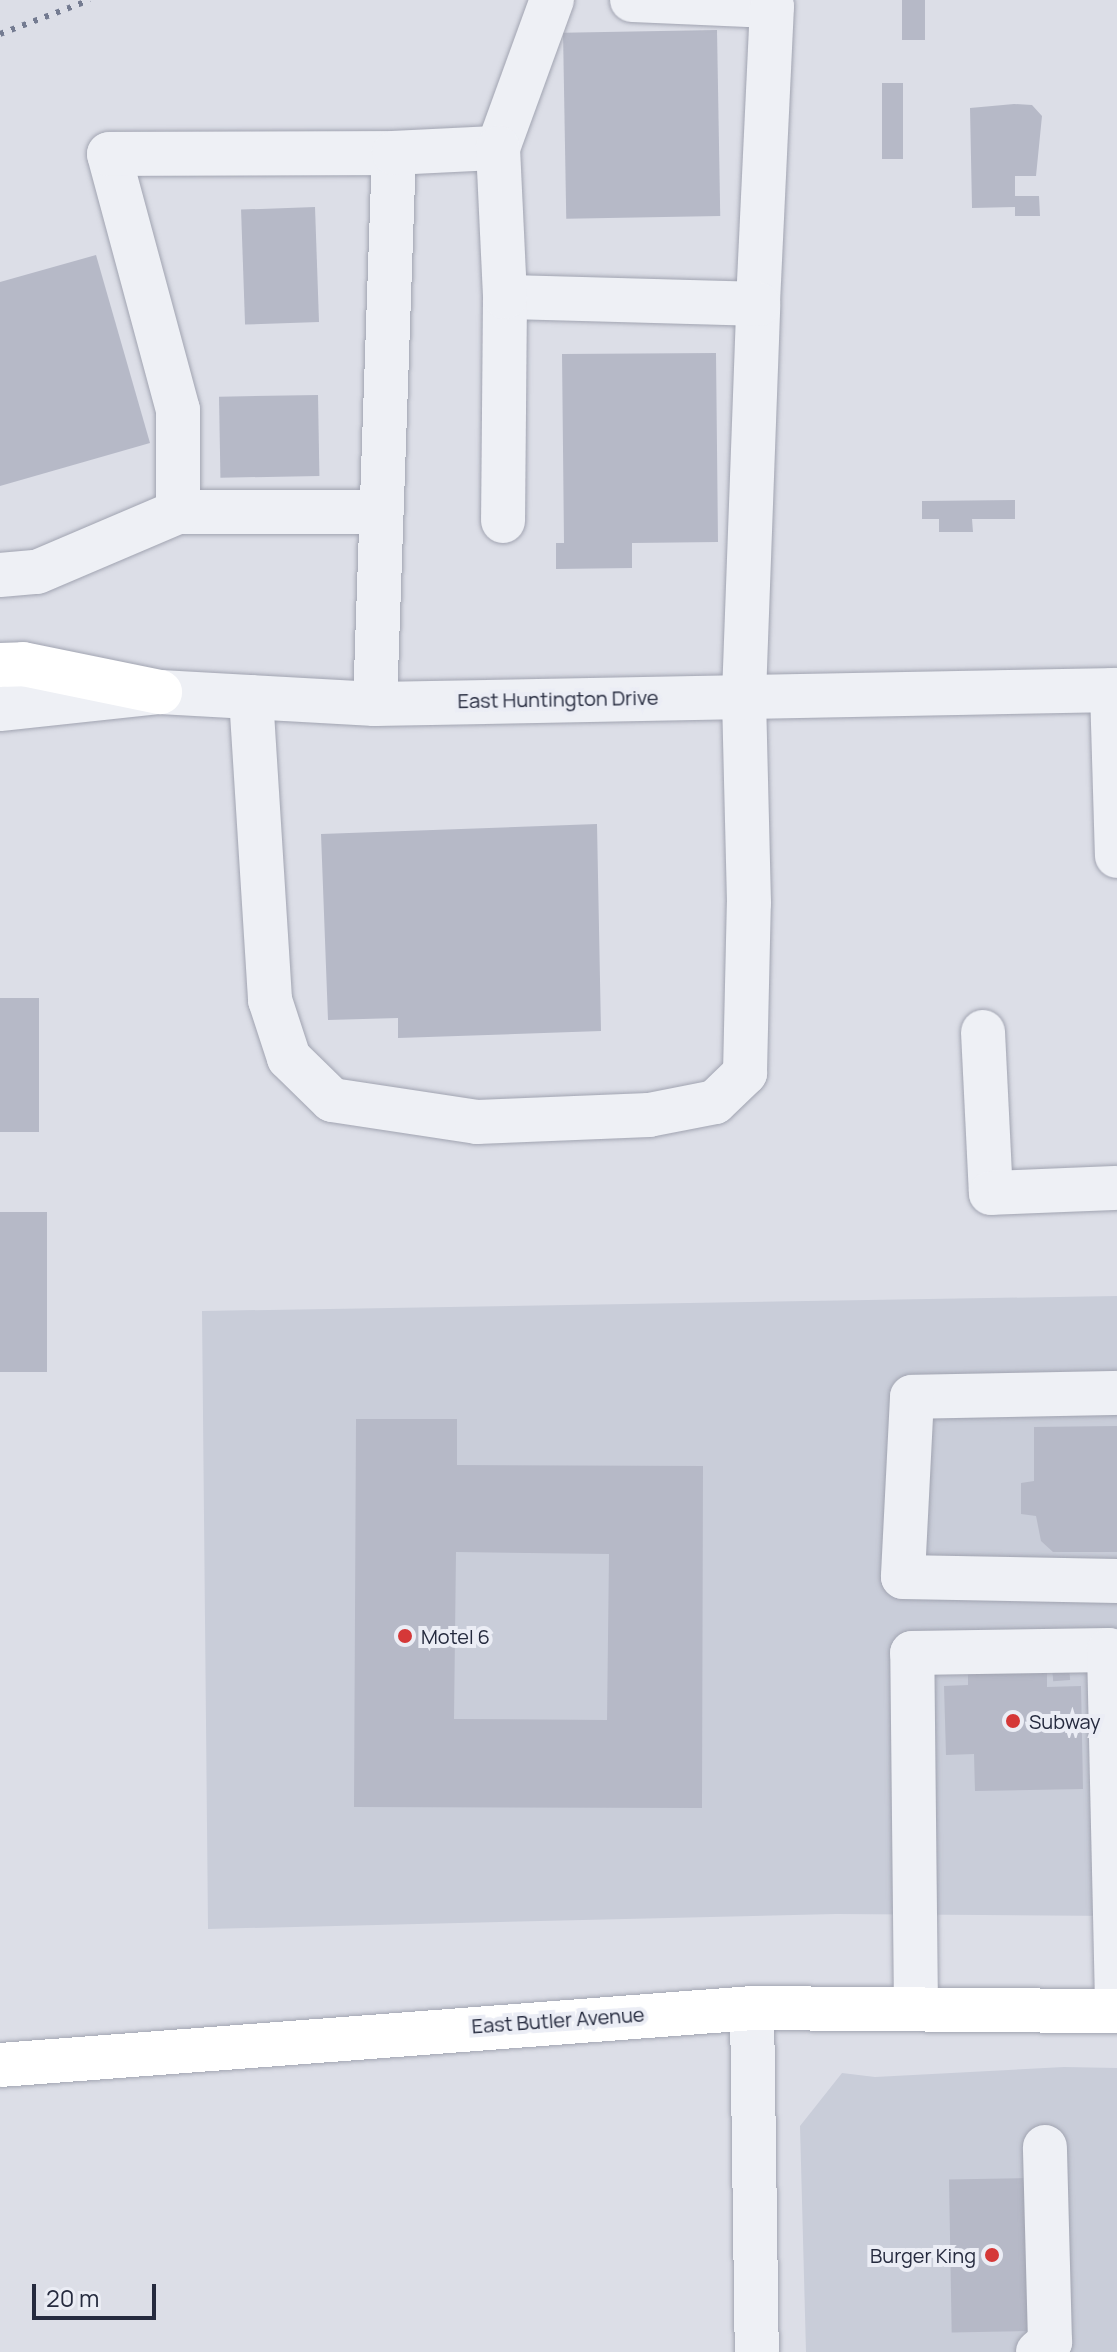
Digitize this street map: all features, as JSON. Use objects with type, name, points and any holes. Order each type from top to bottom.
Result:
[{"type":"main road","points":[[0,665],[23,664],[160,692]]},
{"type":"main road","name":"East Butler Avenue","points":[[0,2065],[507,2022],[752,2008],[1117,2011]]},
{"type":"street","points":[[503,521],[505,297],[498,148],[552,0]]},
{"type":"street","points":[[251,697],[270,1000],[289,1058],[332,1100],[477,1122],[649,1115],[715,1102],[745,1073],[749,903],[744,695],[772,6],[632,0]]},
{"type":"street","points":[[178,512],[178,410],[109,154],[394,153],[498,148]]},
{"type":"street","points":[[375,704],[394,153]]},
{"type":"street","points":[[505,297],[758,304]]},
{"type":"street","points":[[0,575],[37,572],[178,512],[381,512]]},
{"type":"street","points":[[1114,690],[1117,833]]},
{"type":"street","name":"East Huntington Drive","points":[[0,709],[160,692],[375,704],[1114,690]]},
{"type":"street","points":[[983,1032],[991,1193],[1117,1188]]},
{"type":"street","points":[[1117,1393],[912,1397],[903,1577],[1117,1581]]},
{"type":"street","points":[[916,2009],[912,1653],[1109,1650],[1117,1998]]},
{"type":"street","points":[[752,2008],[757,2352]]},
{"type":"street","points":[[1038,2352],[1050,2342],[1045,2147]]},
{"type":"shaded area","points":[[1117,1296],[1117,1916],[836,1914],[208,1929],[202,1311]]},
{"type":"shaded area","points":[[1064,2067],[1117,2068],[1117,2352],[806,2352],[800,2126],[842,2073],[875,2077]]},
{"type":"building","points":[[902,0],[925,0],[925,40],[902,40]]},
{"type":"building","points":[[717,30],[720,216],[566,219],[563,33]]},
{"type":"building","points":[[882,83],[903,83],[903,159],[882,159]]},
{"type":"building","points":[[1032,105],[1042,116],[1036,176],[1015,176],[1015,196],[1039,196],[1040,216],[1015,216],[1015,207],[972,208],[970,108]]},
{"type":"building","points":[[315,207],[319,322],[245,325],[241,210]]},
{"type":"building","points":[[96,255],[150,443],[0,486],[0,282]]},
{"type":"building","points":[[716,353],[718,542],[632,543],[632,568],[556,569],[556,543],[564,543],[562,354]]},
{"type":"building","points":[[318,395],[319,476],[220,478],[219,397]]},
{"type":"building","points":[[1015,500],[1015,519],[972,519],[973,532],[939,532],[939,519],[922,519],[922,501]]},
{"type":"building","points":[[597,824],[601,1031],[398,1038],[398,1018],[328,1020],[321,834]]},
{"type":"building","points":[[0,998],[39,998],[39,1132],[0,1132]]},
{"type":"building","points":[[0,1212],[47,1212],[47,1372],[0,1372]]},
{"type":"building","name":"Motel 6","points":[[356,1419],[457,1419],[457,1465],[703,1466],[702,1808],[354,1807]],"holes":[[[456,1552],[609,1554],[607,1720],[454,1719]]]},
{"type":"building","points":[[1117,1426],[1117,1552],[1053,1552],[1041,1541],[1036,1516],[1021,1514],[1021,1483],[1034,1481],[1034,1427]]},
{"type":"building","name":"Subway","points":[[1047,1660],[1047,1687],[1081,1686],[1083,1789],[975,1791],[974,1754],[946,1755],[944,1686],[968,1685],[968,1662]]},
{"type":"building","points":[[1069,1664],[1070,1680],[1053,1681],[1052,1665]]},
{"type":"building","name":"Burger King","points":[[1033,2178],[1036,2331],[952,2332],[949,2179]]},
{"type":"railway","points":[[0,34],[90,0]]},
{"type":"place","name":"Motel 6","points":[[405,1636]]},
{"type":"place","name":"Subway","points":[[1013,1721]]},
{"type":"place","name":"Burger King","points":[[992,2255]]}]
